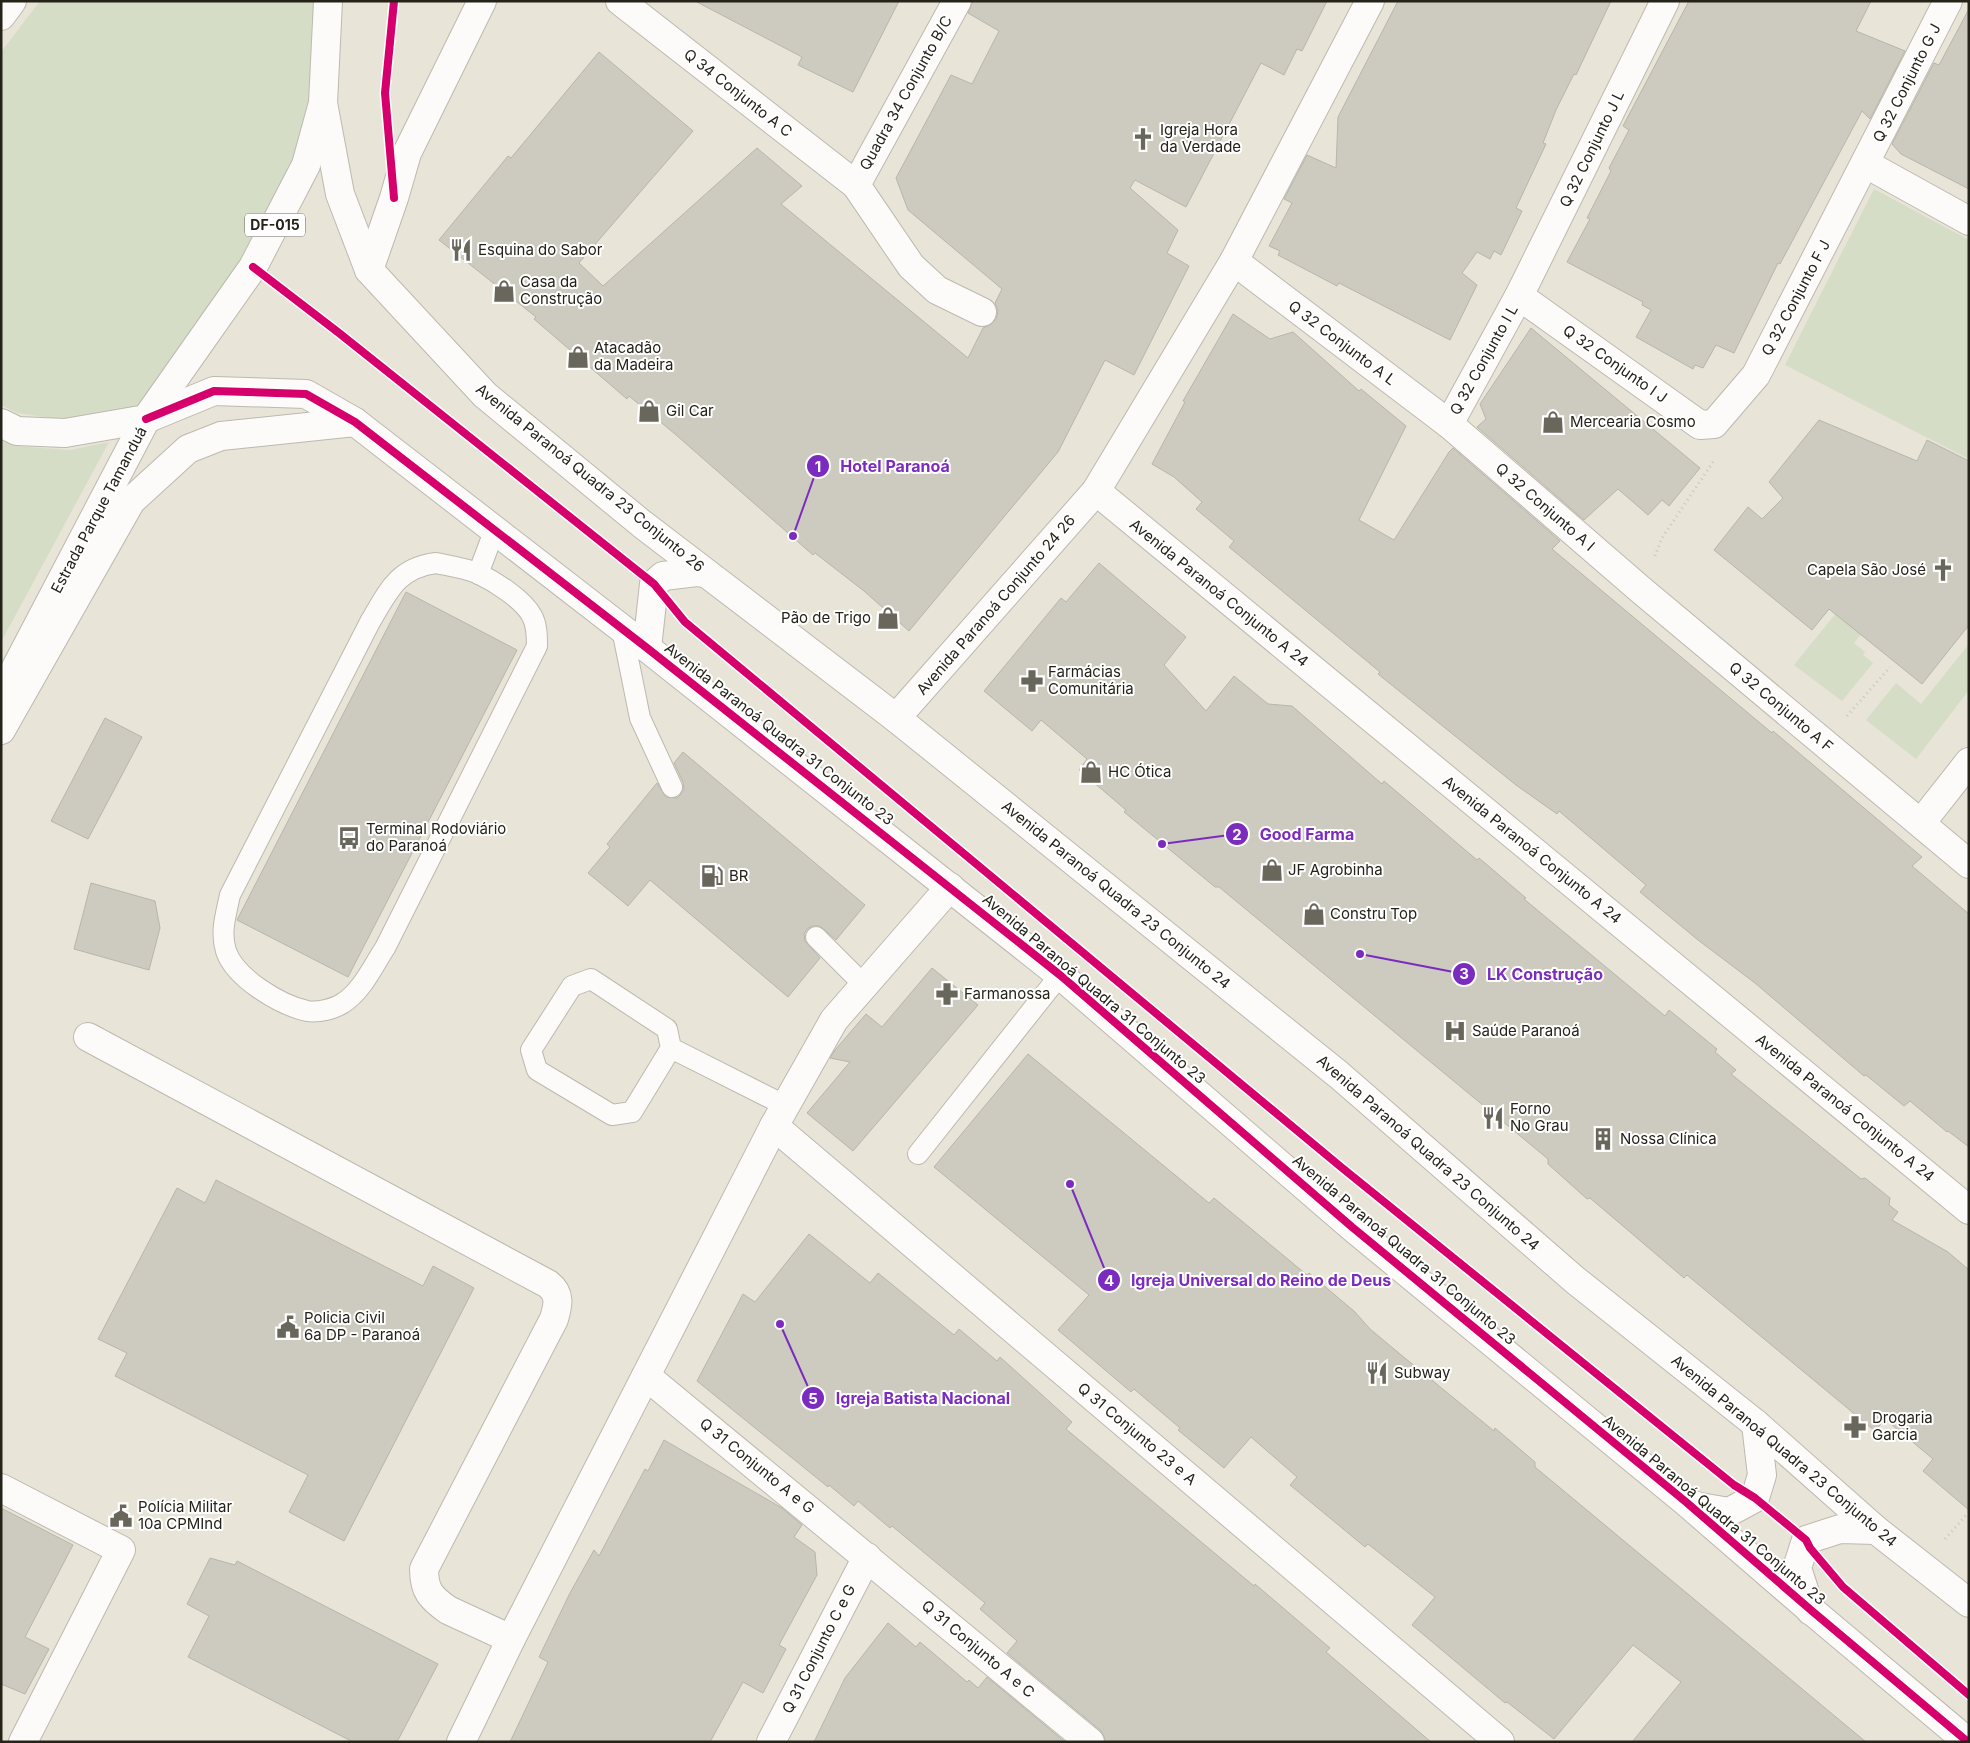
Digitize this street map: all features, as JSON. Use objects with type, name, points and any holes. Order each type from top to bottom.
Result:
[{"type":"street","points":[[1,16],[12,1]]},
{"type":"street","name":"Estrada Parque Tamanduá","points":[[1,696],[146,419],[253,267],[306,165],[322,103],[328,1]]},
{"type":"street","points":[[369,270],[394,198],[407,153],[482,1]]},
{"type":"street","name":"Q 34 Conjunto A C","points":[[620,1],[856,185],[911,266],[937,290],[982,312]]},
{"type":"street","name":"Quadra 34 Conjunto B/C","points":[[856,185],[956,1]]},
{"type":"street","name":"Avenida Paranoá Conjunto 24 26","points":[[896,718],[1096,491],[1234,261],[1370,1]]},
{"type":"street","name":"Q 32 Conjunto J L","points":[[1519,296],[1665,1]]},
{"type":"street","name":"Q 32 Conjunto G J","points":[[1866,164],[1948,1]]},
{"type":"street","name":"Avenida Paranoá Quadra 23 Conjunto 26","points":[[322,103],[340,194],[369,270],[484,395],[642,524],[896,718]]},
{"type":"street","points":[[1866,164],[1969,221]]},
{"type":"street","name":"Q 32 Conjunto F J","points":[[1714,424],[1756,374],[1866,164]]},
{"type":"street","name":"Q 32 Conjunto A L","points":[[1234,261],[1449,424]]},
{"type":"street","name":"Q 32 Conjunto I J","points":[[1519,296],[1700,425],[1714,424]]},
{"type":"street","name":"Q 32 Conjunto I L","points":[[1449,424],[1519,296]]},
{"type":"street","name":"Avenida Paranoá Quadra 31 Conjunto 23","points":[[1,423],[17,431],[65,434],[146,419],[214,390],[306,394],[355,422],[647,648],[1060,975],[1352,1227],[1686,1502],[1968,1742]]},
{"type":"street","points":[[1,730],[131,501],[188,449],[221,436],[355,422]]},
{"type":"street","name":"Q 32 Conjunto A I","points":[[1449,424],[1641,590]]},
{"type":"street","name":"Avenida Paranoá Conjunto A 24","points":[[1096,491],[1969,1210]]},
{"type":"street","points":[[647,648],[654,584],[663,576],[697,572],[705,573]]},
{"type":"street","name":"Q 32 Conjunto A F","points":[[1641,590],[1969,864]]},
{"type":"street","name":"Avenida Paranoá Quadra 23 Conjunto 24","points":[[896,718],[1340,1075],[1575,1280],[1756,1424],[1876,1530],[1962,1597]]},
{"type":"street","points":[[1921,823],[1969,762]]},
{"type":"street","points":[[461,1742],[511,1639],[780,1116],[834,1020],[863,984],[950,887]]},
{"type":"street","points":[[88,1038],[548,1284],[556,1293],[558,1299],[554,1319],[424,1569],[424,1583],[430,1594],[439,1604],[511,1639]]},
{"type":"street","name":"Q 31 Conjunto 23 e A","points":[[780,1116],[1500,1742]]},
{"type":"street","name":"Q 31 Conjunto A e G","points":[[646,1376],[867,1557]]},
{"type":"street","points":[[1686,1502],[1700,1508],[1729,1512],[1755,1498],[1762,1476],[1756,1424]]},
{"type":"street","points":[[1,1488],[121,1550],[23,1742]]},
{"type":"street","points":[[1812,1611],[1797,1568],[1806,1540],[1840,1529],[1876,1530]]},
{"type":"street","name":"Q 31 Conjunto C e G","points":[[771,1742],[867,1557]]},
{"type":"street","name":"Q 31 Conjunto A e C","points":[[867,1557],[1090,1742]]},
{"type":"lane","points":[[478,574],[495,529]]},
{"type":"lane","points":[[436,563],[458,567],[478,574],[508,591],[523,604],[532,615],[537,632],[537,646],[385,948],[357,991],[344,1002],[320,1011],[308,1011],[278,1000],[252,984],[226,952],[223,927],[230,895],[370,622],[392,584],[414,569],[436,563]]},
{"type":"lane","points":[[622,629],[640,718],[672,787]]},
{"type":"lane","points":[[816,937],[863,984]]},
{"type":"lane","points":[[918,1154],[1060,975]]},
{"type":"lane","points":[[671,1048],[632,1112],[612,1115],[536,1070],[531,1050],[572,986],[591,979],[666,1029],[671,1048],[780,1116]]},
{"type":"path","points":[[1641,590],[1662,538],[1715,460],[1714,424]]},
{"type":"path","points":[[1824,743],[1890,667]]},
{"type":"path","points":[[1964,1518],[1969,1521]]},
{"type":"green space","points":[[40,1],[318,1],[313,100],[293,157],[244,262],[144,405],[65,420],[17,413],[1,405],[1,52]]},
{"type":"green space","points":[[1874,189],[1969,240],[1969,459],[1785,365]]},
{"type":"green space","points":[[1,438],[15,446],[70,450],[109,442],[1,642]]},
{"type":"green space","points":[[1957,516],[1854,643],[1865,652],[1863,655],[1873,663],[1842,701],[1794,665],[1893,543]]},
{"type":"green space","points":[[1969,644],[1969,690],[1916,759],[1866,720],[1896,683],[1921,704]]},
{"type":"building","points":[[695,1],[899,1],[853,92],[798,65],[802,57]]},
{"type":"building","points":[[973,1],[1327,1],[1302,51],[1297,49],[1284,75],[1261,63],[1186,207],[1135,180],[1130,188],[1178,230],[1167,253],[1189,266],[1134,375],[1105,360],[1058,452],[909,631],[864,591],[815,553],[813,555],[675,434],[629,396],[627,399],[534,319],[536,317],[439,240],[508,156],[511,158],[599,52],[693,131],[579,263],[603,286],[757,148],[802,186],[781,204],[968,358],[983,328],[990,325],[996,319],[998,311],[995,303],[1002,289],[908,210],[896,178],[951,75],[972,84],[999,31],[968,13]]},
{"type":"building","points":[[1398,1],[1611,1],[1576,75],[1574,74],[1556,110],[1543,143],[1546,144],[1516,208],[1522,211],[1501,255],[1494,251],[1490,259],[1477,252],[1462,273],[1477,285],[1450,340],[1339,283],[1337,286],[1278,255],[1280,251],[1269,246],[1292,203],[1284,199],[1307,155],[1336,168],[1338,117]]},
{"type":"building","points":[[1689,1],[1871,1],[1856,31],[1905,51],[1870,119],[1862,111],[1780,264],[1778,263],[1734,353],[1716,345],[1703,368],[1695,365],[1693,369],[1636,337],[1651,310],[1642,305],[1643,302],[1567,262],[1590,219],[1587,218],[1611,171],[1609,168],[1629,130],[1623,126]]},
{"type":"building","points":[[1969,9],[1969,189],[1901,154],[1892,144],[1934,63],[1939,65]]},
{"type":"building","points":[[1233,314],[1270,339],[1293,332],[1359,391],[1361,389],[1406,426],[1359,520],[1394,540],[1453,448],[1560,541],[1552,549],[1772,733],[1773,731],[1922,857],[1912,866],[1969,914],[1969,1147],[1947,1132],[1910,1101],[1904,1106],[1866,1075],[1864,1076],[1755,983],[1698,940],[1640,892],[1646,885],[1559,811],[1557,814],[1516,785],[1378,674],[1380,672],[1229,547],[1234,541],[1196,509],[1202,502],[1174,477],[1152,464],[1185,402],[1183,401]]},
{"type":"building","points":[[1531,328],[1700,468],[1669,506],[1662,500],[1648,515],[1618,489],[1584,520],[1477,427],[1486,419],[1480,404]]},
{"type":"building","points":[[1819,420],[1917,461],[1927,440],[1969,461],[1969,625],[1922,684],[1829,609],[1812,630],[1714,550],[1748,507],[1762,519],[1783,498],[1769,482]]},
{"type":"building","points":[[1099,563],[1186,637],[1164,665],[1206,711],[1234,676],[1268,704],[1292,706],[1382,784],[1384,781],[1477,860],[1479,858],[1526,898],[1524,899],[1665,1016],[1669,1010],[1717,1049],[1715,1052],[1736,1070],[1731,1074],[1861,1179],[1865,1178],[1890,1198],[1889,1205],[1898,1212],[1892,1220],[1948,1252],[1969,1270],[1969,1510],[1923,1471],[1933,1459],[1885,1419],[1875,1431],[1687,1275],[1684,1278],[1590,1198],[1587,1199],[1548,1164],[1548,1159],[1219,887],[1215,887],[1124,812],[1126,810],[1079,770],[1087,759],[1041,720],[1032,731],[984,691],[1061,598],[1066,602]]},
{"type":"building","name":"Terminal Rodoviário do Paranoá","points":[[406,592],[517,650],[348,977],[237,920]]},
{"type":"building","points":[[105,718],[142,737],[88,839],[51,821]]},
{"type":"building","name":"BR","points":[[683,752],[865,905],[836,940],[820,926],[812,926],[807,929],[804,934],[805,941],[820,958],[788,997],[650,880],[628,906],[588,873],[610,847],[607,844],[657,783],[666,797],[677,798],[681,794],[684,789],[683,782],[674,763]]},
{"type":"building","points":[[91,883],[155,901],[160,928],[149,970],[74,949]]},
{"type":"building","points":[[932,968],[978,1005],[853,1151],[807,1113],[850,1062],[830,1058],[866,1014],[882,1027]]},
{"type":"building","points":[[1028,1054],[1209,1203],[1214,1198],[1307,1275],[1309,1273],[1355,1312],[1370,1329],[1494,1431],[1495,1428],[1535,1462],[1535,1467],[1866,1742],[1632,1742],[1681,1682],[1633,1645],[1554,1739],[1507,1702],[1505,1703],[1412,1625],[1435,1597],[1368,1544],[1365,1547],[1290,1485],[1297,1477],[1251,1437],[1224,1468],[1178,1430],[1180,1428],[1134,1389],[1131,1392],[1058,1330],[1089,1295],[934,1167]]},
{"type":"building","points":[[216,1180],[423,1286],[433,1266],[474,1288],[344,1541],[289,1512],[308,1475],[115,1376],[127,1353],[98,1339],[177,1188],[205,1203]]},
{"type":"building","points":[[809,1234],[870,1283],[878,1273],[954,1335],[959,1329],[997,1361],[1000,1357],[1072,1422],[1066,1429],[1330,1648],[1326,1652],[1431,1742],[1105,1742],[1100,1730],[1007,1653],[1017,1641],[980,1609],[985,1603],[892,1526],[890,1528],[858,1501],[854,1506],[829,1485],[828,1487],[697,1381],[743,1294],[755,1302]]},
{"type":"building","points":[[664,1440],[782,1508],[802,1525],[794,1537],[815,1552],[817,1575],[779,1645],[786,1649],[763,1693],[743,1682],[710,1742],[510,1742],[548,1662],[539,1657],[570,1593],[594,1550],[599,1556],[645,1469],[648,1471]]},
{"type":"building","points":[[1,1508],[73,1545],[25,1637],[49,1649],[25,1694],[1,1684]]},
{"type":"building","points":[[210,1558],[235,1565],[237,1561],[438,1664],[397,1742],[353,1742],[188,1657],[209,1616],[187,1604]]},
{"type":"building","points":[[888,1623],[916,1647],[920,1642],[967,1682],[969,1680],[978,1688],[987,1677],[1065,1742],[814,1742],[845,1678]]},
{"type":"cycle path","points":[[394,1],[385,93],[394,198]]},
{"type":"cycle path","points":[[253,267],[339,333],[654,584],[685,622],[1341,1167],[1734,1485],[1755,1498],[1806,1540],[1810,1548],[1843,1587],[1969,1695]]},
{"type":"cycle path","points":[[146,419],[214,391],[306,394],[355,422],[647,648],[1060,975],[1352,1227],[1686,1502],[1968,1742]]},
{"type":"place","name":"Igreja Hora da Verdade","points":[[1143,139]]},
{"type":"place","name":"Esquina do Sabor","points":[[461,250]]},
{"type":"place","name":"Casa da Construção","points":[[504,291]]},
{"type":"place","name":"Atacadão da Madeira","points":[[578,357]]},
{"type":"place","name":"Gil Car","points":[[649,411]]},
{"type":"place","name":"Mercearia Cosmo","points":[[1553,422]]},
{"type":"place","name":"Hotel Paranoá","points":[[793,536]]},
{"type":"place","name":"Capela São José","points":[[1943,570]]},
{"type":"place","name":"Pão de Trigo","points":[[888,618]]},
{"type":"place","name":"Farmácias Comunitária","points":[[1032,681]]},
{"type":"place","name":"HC Ótica","points":[[1091,772]]},
{"type":"place","name":"Terminal Rodoviário do Paranoá","points":[[349,838]]},
{"type":"place","name":"Good Farma","points":[[1162,844]]},
{"type":"place","name":"JF Agrobinha","points":[[1272,870]]},
{"type":"place","name":"BR","points":[[712,876]]},
{"type":"place","name":"Constru Top","points":[[1314,914]]},
{"type":"place","name":"LK Construção","points":[[1360,954]]},
{"type":"place","name":"Farmanossa","points":[[947,994]]},
{"type":"place","name":"Saúde Paranoá","points":[[1455,1031]]},
{"type":"place","name":"Forno No Grau","points":[[1493,1118]]},
{"type":"place","name":"Nossa Clínica","points":[[1603,1139]]},
{"type":"place","name":"Igreja Universal do Reino de Deus","points":[[1070,1184]]},
{"type":"place","name":"Igreja Batista Nacional","points":[[780,1324]]},
{"type":"place","name":"Policia Civil 6a DP - Paranoá","points":[[288,1327]]},
{"type":"place","name":"Subway","points":[[1377,1373]]},
{"type":"place","name":"Drogaria Garcia","points":[[1855,1427]]},
{"type":"place","name":"Polícia Militar 10a CPMInd","points":[[121,1516]]}]
